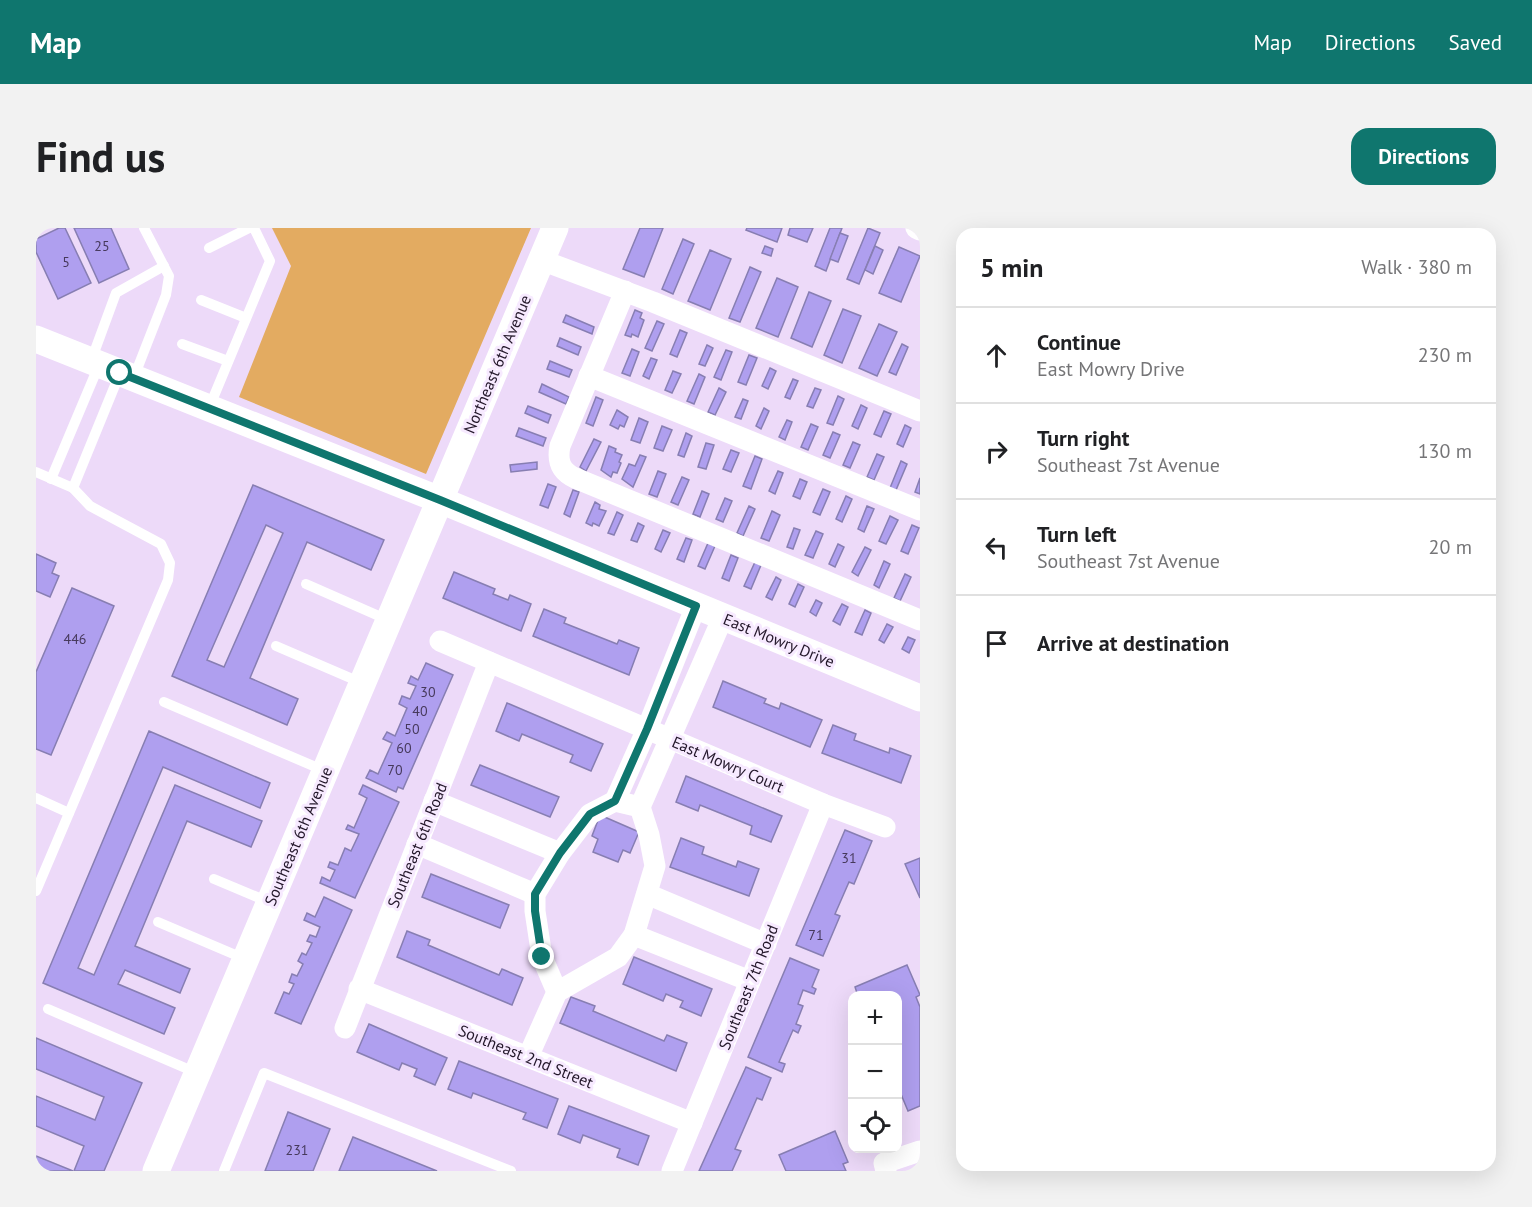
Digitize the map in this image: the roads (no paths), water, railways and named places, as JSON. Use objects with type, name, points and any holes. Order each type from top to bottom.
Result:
[{"type":"street","name":"Northeast 6th Avenue","points":[[440,500],[555,228]]},
{"type":"street","points":[[541,260],[625,291],[920,411]]},
{"type":"street","points":[[625,291],[559,451],[559,463],[569,476],[920,620]]},
{"type":"street","name":"East Mowry Drive","points":[[36,339],[440,500],[920,698]]},
{"type":"street","points":[[589,376],[920,510]]},
{"type":"street","name":"Southeast 6th Avenue","points":[[156,1171],[440,500]]},
{"type":"street","points":[[557,992],[542,957],[535,911],[535,894],[560,853],[590,814],[615,801],[647,729],[696,606]]},
{"type":"street","points":[[528,1057],[557,992],[618,957],[634,934],[655,866],[649,835],[640,807],[723,617]]},
{"type":"street","name":"East Mowry Court","points":[[440,641],[823,804],[885,827]]},
{"type":"street","name":"Southeast 6th Road","points":[[345,1028],[489,662]]},
{"type":"street","points":[[434,801],[560,853]]},
{"type":"street","points":[[615,801],[640,807]]},
{"type":"street","name":"Southeast 7th Road","points":[[672,1171],[823,804]]},
{"type":"street","points":[[417,844],[535,894]]},
{"type":"street","points":[[647,894],[766,944]]},
{"type":"street","points":[[634,934],[750,981]]},
{"type":"street","name":"Southeast 2nd Street","points":[[359,989],[692,1123]]},
{"type":"street","points":[[886,1171],[884,1163],[920,1151]]},
{"type":"lane","points":[[51,479],[111,369],[166,295],[169,276],[144,228]]},
{"type":"lane","points":[[208,248],[249,228]]},
{"type":"lane","points":[[208,408],[270,261],[254,228]]},
{"type":"lane","points":[[73,489],[111,369],[116,293],[164,266]]},
{"type":"lane","points":[[201,300],[246,318]]},
{"type":"lane","points":[[182,344],[228,361]]},
{"type":"lane","points":[[36,472],[73,489],[90,506],[161,544],[170,563],[168,580],[36,891]]},
{"type":"lane","points":[[306,584],[389,620]]},
{"type":"lane","points":[[276,646],[363,683]]},
{"type":"lane","points":[[164,702],[325,771]]},
{"type":"lane","points":[[36,798],[69,813]]},
{"type":"lane","points":[[214,879],[270,902]]},
{"type":"lane","points":[[158,922],[246,959]]},
{"type":"lane","points":[[48,1009],[197,1074]]},
{"type":"lane","points":[[224,1171],[264,1073],[511,1171]]}]
